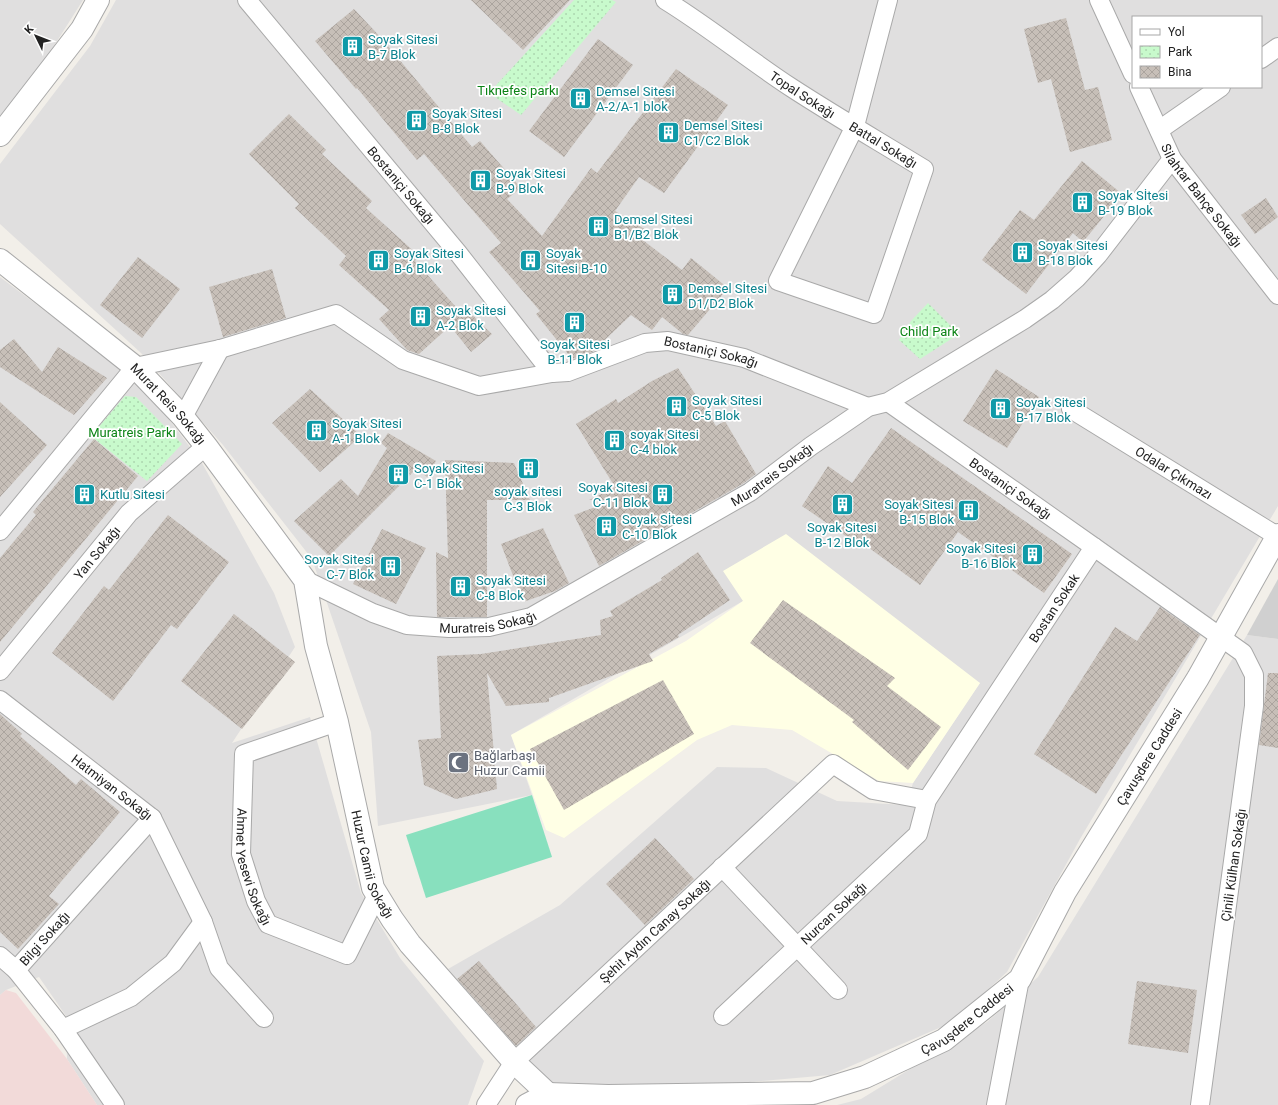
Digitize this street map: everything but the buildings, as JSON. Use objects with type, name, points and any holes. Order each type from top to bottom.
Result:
[{"type":"street","points":[[0,135],[82,29],[98,0]]},
{"type":"street","name":"Bostaniçi Sokağı","points":[[247,0],[458,253],[552,373]]},
{"type":"street","points":[[855,126],[888,0]]},
{"type":"street","points":[[1099,0],[1132,72]]},
{"type":"street","name":"Topal Sokağı","points":[[676,3],[792,88],[855,126]]},
{"type":"street","points":[[1262,58],[1278,47]]},
{"type":"street","name":"Silahtar Bahçe Sokağı","points":[[1139,88],[1172,159],[1278,295]]},
{"type":"street","points":[[1159,130],[1220,88]]},
{"type":"street","name":"Battal Sokağı","points":[[855,126],[924,169],[874,314],[778,281],[855,126]]},
{"type":"street","name":"Muratreis Sokağı","points":[[305,580],[373,613],[408,625],[449,628],[488,627],[531,617],[750,492],[810,446],[868,407],[888,402],[1024,319],[1052,300],[1077,278],[1098,255],[1172,159]]},
{"type":"street","name":"Murat Reis Sokağı","points":[[0,260],[135,367],[183,417],[305,580]]},
{"type":"street","name":"Bostaniçi Sokağı","points":[[135,367],[220,349],[336,314],[403,360],[479,386],[552,373],[568,372],[645,343],[668,341],[744,358],[868,407]]},
{"type":"street","points":[[183,417],[220,349]]},
{"type":"street","points":[[0,531],[135,367]]},
{"type":"street","name":"Bostaniçi Sokağı","points":[[888,402],[1094,547]]},
{"type":"street","name":"Odalar Çıkmazı","points":[[1071,409],[1278,535]]},
{"type":"street","name":"Yan Sokağı","points":[[2,665],[129,513],[206,446]]},
{"type":"street","name":"Çavuşdere Caddesi","points":[[527,1105],[548,1094],[607,1101],[812,1099],[865,1077],[944,1040],[1020,979],[1065,892],[1198,678],[1278,535]]},
{"type":"street","points":[[1094,547],[1222,636]]},
{"type":"street","name":"Bostan Sokak","points":[[927,800],[1094,547]]},
{"type":"street","name":"Huzur Camii Sokağı","points":[[305,580],[316,646],[337,722],[373,888],[410,944],[514,1062],[548,1094]]},
{"type":"street","name":"Çinili Külhan Sokağı","points":[[1200,1105],[1254,706],[1254,675],[1243,653],[1222,636]]},
{"type":"street","name":"Hatmiyan Sokağı","points":[[0,700],[152,818],[203,922],[219,968],[264,1018]]},
{"type":"street","name":"Ahmet Yesevi Sokağı","points":[[337,722],[244,754],[240,854],[256,901],[268,924],[347,955],[377,894]]},
{"type":"street","name":"Şehit Aydın Canay Sokağı","points":[[486,1105],[514,1062],[833,764],[873,790],[927,800]]},
{"type":"street","name":"Nurcan Sokağı","points":[[723,1016],[918,834],[927,800]]},
{"type":"street","name":"Bilgi Sokağı","points":[[115,1105],[63,1029],[16,970],[152,818]]},
{"type":"street","points":[[722,867],[838,990]]},
{"type":"street","points":[[63,1029],[130,997],[173,963],[203,922]]},
{"type":"street","points":[[0,956],[16,970]]},
{"type":"street","points":[[996,1105],[1020,979]]},
{"type":"shaded area","points":[[0,0],[83,0],[21,98],[0,120]]},
{"type":"shaded area","points":[[116,0],[1278,0],[1278,506],[1080,839],[1007,972],[953,1022],[830,1075],[694,1087],[553,1088],[448,969],[560,905],[717,767],[766,768],[837,801],[906,805],[913,783],[980,683],[743,601],[511,735],[532,795],[378,826],[371,732],[312,559],[223,445],[141,353],[0,224],[0,164],[90,46]]},
{"type":"shaded area","points":[[0,277],[143,385],[202,463],[274,593],[295,647],[232,743],[310,717],[361,893],[400,958],[484,1061],[468,1105],[97,1105],[67,1059],[66,1016],[39,977],[6,990],[0,995]]},
{"type":"shaded area","points":[[786,534],[980,683],[913,783],[879,781],[792,730],[732,725],[697,740],[564,838],[546,830],[511,735],[686,641],[743,601],[723,571]]},
{"type":"shaded area","points":[[1278,579],[1278,639],[1247,635]]},
{"type":"shaded area","points":[[1247,635],[1278,639],[1278,1105],[837,1105],[861,1099],[987,1022],[1038,977]]},
{"type":"shaded area","points":[[6,990],[16,993],[67,1059],[97,1105],[0,1105],[0,995]]},
{"type":"green space","name":"Tıknefes parkı","points":[[574,0],[612,0],[616,2],[521,115],[489,93]]},
{"type":"green space","name":"Child Park","points":[[928,303],[959,334],[920,359],[899,340],[911,321]]},
{"type":"green space","name":"Muratreis Parkı","points":[[125,396],[136,397],[182,444],[147,481],[91,436]]},
{"type":"green space","points":[[532,795],[552,857],[426,898],[406,835]]},
{"type":"place","name":"Soyak Sitesi B-7 Blok","points":[[353,46]]},
{"type":"place","name":"Demsel Sitesi A-2/A-1 blok","points":[[581,98]]},
{"type":"place","name":"Soyak Sitesi B-8 Blok","points":[[417,120]]},
{"type":"place","name":"Demsel Sitesi C1/C2 Blok","points":[[669,132]]},
{"type":"place","name":"Soyak Sitesi B-9 Blok","points":[[480,180]]},
{"type":"place","name":"Soyak Sİtesi B-19 Blok","points":[[1083,202]]},
{"type":"place","name":"Demsel Sitesi B1/B2 Blok","points":[[599,226]]},
{"type":"place","name":"Soyak Sitesi B-18 Blok","points":[[1023,252]]},
{"type":"place","name":"Soyak Sitesi B-6 Blok","points":[[379,260]]},
{"type":"place","name":"Soyak Sitesi B-10","points":[[530,260]]},
{"type":"place","name":"Demsel Sİtesi D1/D2 Blok","points":[[672,295]]},
{"type":"place","name":"Soyak Sİtesi A-2 Blok","points":[[421,317]]},
{"type":"place","name":"Soyak Sitesi B-11 Blok","points":[[575,322]]},
{"type":"place","name":"Soyak Sitesi C-5 Blok","points":[[676,407]]},
{"type":"place","name":"Soyak Sitesi B-17 Blok","points":[[1001,409]]},
{"type":"place","name":"Soyak Sitesi A-1 Blok","points":[[316,430]]},
{"type":"place","name":"soyak Sitesi C-4 blok","points":[[615,441]]},
{"type":"place","name":"soyak sitesi C-3 Blok","points":[[528,469]]},
{"type":"place","name":"Soyak Sitesi C-1 Blok","points":[[399,475]]},
{"type":"place","name":"Kutlu Sitesi","points":[[85,494]]},
{"type":"place","name":"Soyak Sitesi C-11 Blok","points":[[663,494]]},
{"type":"place","name":"Soyak Sitesi B-12 Blok","points":[[842,505]]},
{"type":"place","name":"Soyak Sitesi B-15 Blok","points":[[969,511]]},
{"type":"place","name":"Soyak Sİtesi C-10 Blok","points":[[607,526]]},
{"type":"place","name":"Soyak Sitesi B-16 Blok","points":[[1032,555]]},
{"type":"place","name":"Soyak Sitesi C-7 Blok","points":[[390,566]]},
{"type":"place","name":"Soyak Sitesi C-8 Blok","points":[[461,587]]},
{"type":"place","name":"Bağlarbaşı Huzur Camii","points":[[458,762]]}]
